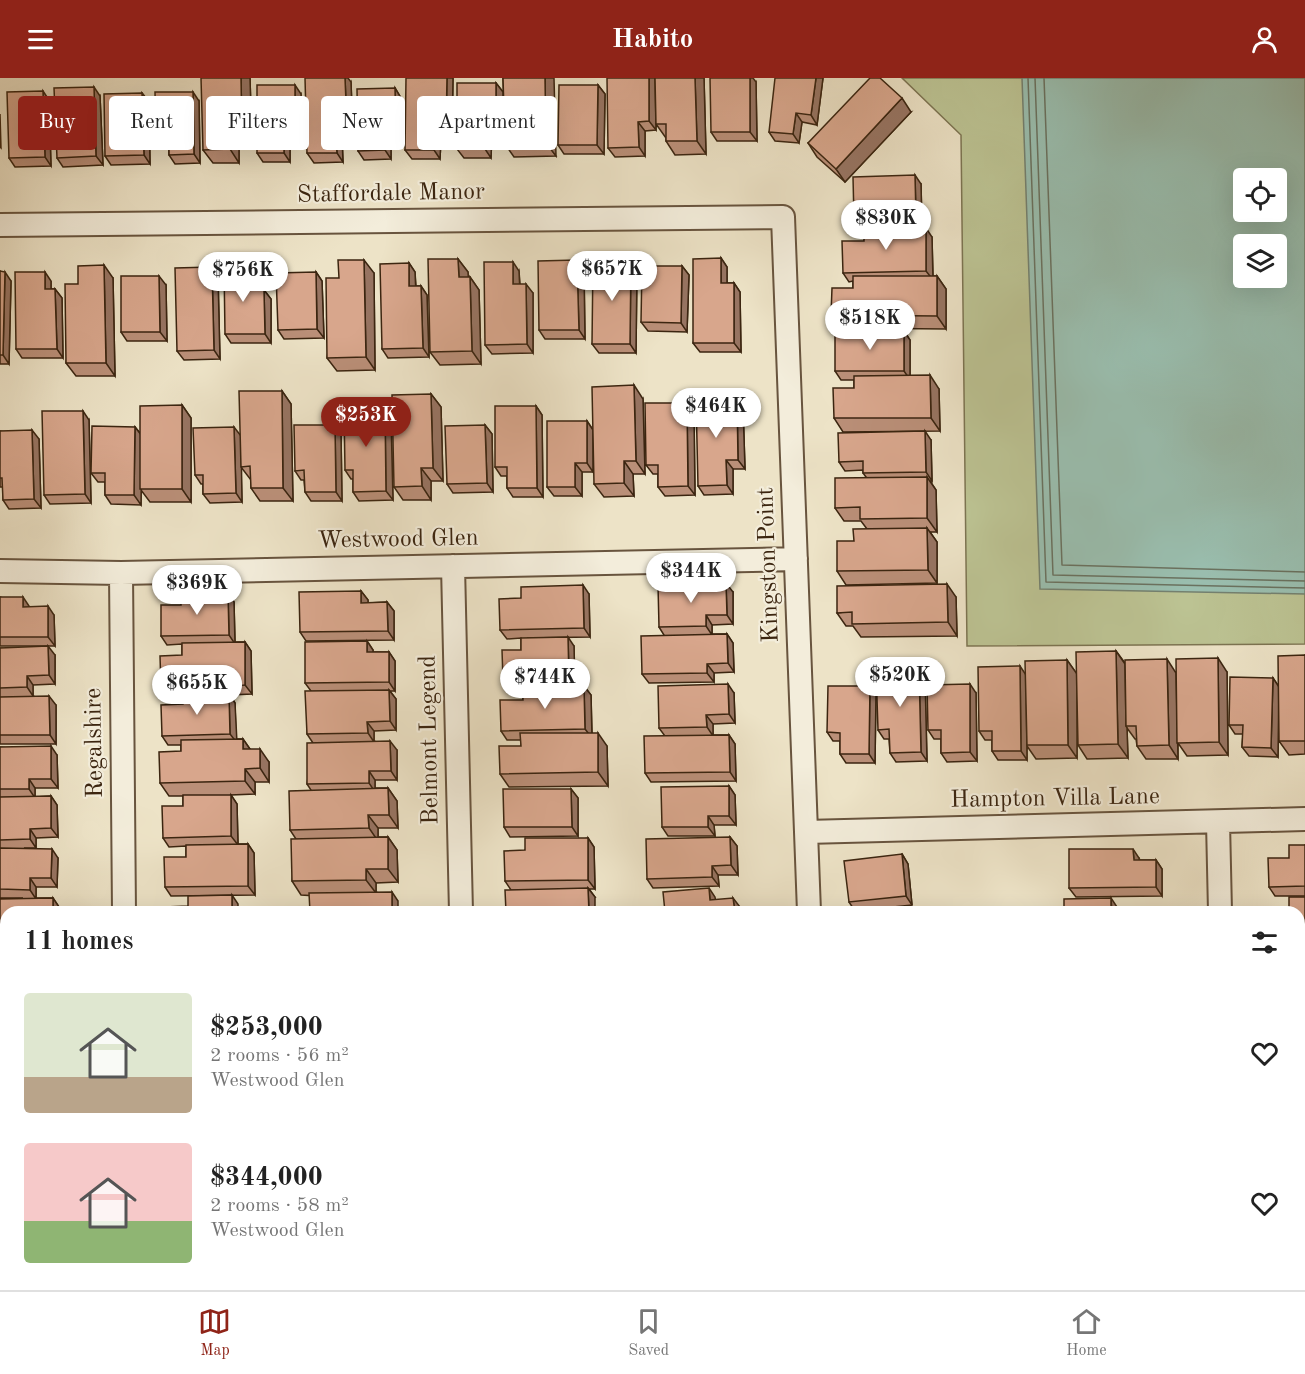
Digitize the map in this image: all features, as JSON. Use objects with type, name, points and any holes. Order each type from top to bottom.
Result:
[{"type":"street","name":"Staffordale Manor","points":[[0,225],[783,217]]},
{"type":"street","name":"Kingston Point","points":[[783,217],[809,906]]},
{"type":"street","name":"Westwood Glen","points":[[0,571],[120,573],[796,559]]},
{"type":"street","name":"Belmont Legend","points":[[453,566],[461,906]]},
{"type":"street","name":"Regalshire","points":[[120,573],[124,906]]},
{"type":"street","name":"Hampton Villa Lane","points":[[806,832],[1305,819]]},
{"type":"street","points":[[1218,822],[1220,906]]},
{"type":"shaded area","points":[[902,78],[1305,78],[1305,644],[967,646],[961,135]]},
{"type":"water","points":[[1022,78],[1305,78],[1305,594],[1040,589]]},
{"type":"building","points":[[201,78],[241,78],[241,96],[206,96],[206,150],[203,150]]},
{"type":"building","points":[[305,78],[345,78],[346,96],[321,96],[321,150],[337,150],[337,153],[307,153],[309,150],[309,96],[305,96]]},
{"type":"building","points":[[406,78],[447,78],[447,96],[417,96],[417,150],[405,150]]},
{"type":"building","points":[[503,78],[545,78],[545,96],[504,96]]},
{"type":"building","points":[[607,78],[649,78],[649,121],[638,122],[639,147],[608,148]]},
{"type":"building","points":[[655,78],[695,78],[697,141],[666,141],[666,124],[656,124]]},
{"type":"building","points":[[710,78],[750,78],[750,132],[711,132]]},
{"type":"building","points":[[775,78],[816,78],[811,115],[796,113],[793,134],[769,132]]},
{"type":"building","points":[[870,78],[880,78],[902,98],[836,169],[808,143]]},
{"type":"building","points":[[457,83],[496,83],[496,96],[457,96]]},
{"type":"building","points":[[257,85],[295,85],[295,96],[257,96]]},
{"type":"building","points":[[559,85],[598,85],[597,145],[558,145]]},
{"type":"building","points":[[94,87],[94,96],[54,96],[54,88]]},
{"type":"building","points":[[395,88],[395,96],[357,96],[357,89]]},
{"type":"building","points":[[43,91],[43,96],[18,96],[18,150],[45,150],[45,157],[9,158],[7,92]]},
{"type":"building","points":[[155,92],[193,92],[193,96],[155,96]]},
{"type":"building","points":[[142,93],[142,96],[109,96],[109,150],[144,150],[144,155],[105,156],[104,94]]},
{"type":"building","points":[[57,150],[96,150],[96,156],[57,158]]},
{"type":"building","points":[[169,150],[194,150],[194,154],[169,155]]},
{"type":"building","points":[[257,150],[284,150],[284,153],[257,153]]},
{"type":"building","points":[[915,175],[916,217],[854,219],[853,177]]},
{"type":"building","points":[[926,228],[926,271],[843,273],[842,241],[864,241],[864,229]]},
{"type":"building","points":[[721,258],[721,283],[734,283],[734,343],[693,343],[693,259]]},
{"type":"building","points":[[428,259],[458,259],[459,277],[470,277],[472,351],[430,352]]},
{"type":"building","points":[[338,260],[364,260],[366,357],[327,358],[326,278],[339,278]]},
{"type":"building","points":[[577,260],[579,330],[539,330],[538,261]]},
{"type":"building","points":[[593,260],[631,260],[630,344],[592,344]]},
{"type":"building","points":[[484,262],[513,262],[513,284],[526,284],[527,344],[485,345]]},
{"type":"building","points":[[409,263],[409,286],[421,286],[423,348],[382,349],[380,264]]},
{"type":"building","points":[[104,265],[106,363],[66,363],[65,284],[78,284],[78,266]]},
{"type":"building","points":[[642,266],[682,266],[681,323],[641,322]]},
{"type":"building","points":[[212,267],[214,350],[177,351],[175,268]]},
{"type":"building","points":[[224,267],[253,267],[253,290],[264,290],[265,334],[225,334]]},
{"type":"building","points":[[0,271],[5,272],[3,355],[0,355]]},
{"type":"building","points":[[15,272],[45,272],[45,289],[55,289],[57,349],[16,349]]},
{"type":"building","points":[[316,272],[317,329],[278,330],[276,273]]},
{"type":"building","points":[[121,276],[159,276],[160,332],[121,332]]},
{"type":"building","points":[[853,276],[937,276],[937,316],[831,315],[832,288],[853,288]]},
{"type":"building","points":[[904,331],[904,371],[835,371],[835,332]]},
{"type":"building","points":[[930,375],[931,418],[834,418],[833,388],[854,388],[854,376]]},
{"type":"building","points":[[634,385],[636,461],[624,461],[624,483],[594,484],[592,387]]},
{"type":"building","points":[[239,391],[282,391],[283,488],[251,488],[250,466],[241,467]]},
{"type":"building","points":[[431,394],[433,468],[421,468],[422,486],[394,487],[392,395]]},
{"type":"building","points":[[737,397],[738,460],[726,460],[727,485],[698,486],[696,398]]},
{"type":"building","points":[[645,403],[687,403],[688,486],[658,487],[658,465],[646,465]]},
{"type":"building","points":[[182,405],[182,489],[140,489],[140,406]]},
{"type":"building","points":[[495,406],[536,406],[537,488],[507,488],[507,467],[495,467]]},
{"type":"building","points":[[385,408],[386,491],[353,492],[353,470],[345,470],[344,409]]},
{"type":"building","points":[[42,411],[83,411],[85,494],[44,495]]},
{"type":"building","points":[[547,421],[587,421],[587,463],[575,463],[575,487],[547,487]]},
{"type":"building","points":[[294,425],[335,425],[336,492],[305,492],[304,470],[295,471]]},
{"type":"building","points":[[485,425],[487,483],[447,484],[445,426]]},
{"type":"building","points":[[92,426],[135,427],[134,495],[105,495],[105,473],[91,473]]},
{"type":"building","points":[[234,427],[236,493],[203,494],[203,475],[195,475],[193,428]]},
{"type":"building","points":[[32,430],[34,499],[3,500],[2,478],[0,478],[0,431]]},
{"type":"building","points":[[925,431],[926,472],[863,473],[863,461],[839,462],[838,433]]},
{"type":"building","points":[[927,477],[927,518],[860,519],[860,507],[835,508],[835,478]]},
{"type":"building","points":[[927,528],[928,570],[837,571],[837,541],[854,541],[853,529]]},
{"type":"building","points":[[726,583],[727,615],[706,615],[706,626],[659,627],[658,585]]},
{"type":"building","points":[[947,584],[948,622],[852,624],[852,612],[837,613],[837,586]]},
{"type":"building","points":[[583,585],[584,628],[500,630],[499,599],[521,598],[521,587]]},
{"type":"building","points":[[361,591],[361,603],[387,602],[388,631],[300,632],[299,592]]},
{"type":"building","points":[[228,593],[229,635],[161,636],[161,605],[181,605],[181,594]]},
{"type":"building","points":[[0,597],[23,597],[23,607],[48,606],[48,637],[0,637]]},
{"type":"building","points":[[727,634],[728,663],[707,664],[707,673],[642,674],[641,636]]},
{"type":"building","points":[[568,637],[569,679],[503,680],[502,650],[521,650],[521,638]]},
{"type":"building","points":[[367,641],[367,652],[389,652],[389,682],[305,683],[305,642]]},
{"type":"building","points":[[245,642],[245,685],[161,687],[160,656],[182,655],[182,643]]},
{"type":"building","points":[[48,646],[49,675],[27,676],[27,687],[0,688],[0,648]]},
{"type":"building","points":[[1116,651],[1118,744],[1078,745],[1076,652]]},
{"type":"building","points":[[1305,655],[1305,741],[1279,741],[1278,656]]},
{"type":"building","points":[[1218,658],[1219,742],[1177,743],[1176,659]]},
{"type":"building","points":[[1167,659],[1169,745],[1137,746],[1136,726],[1126,726],[1125,660]]},
{"type":"building","points":[[1067,660],[1068,745],[1027,745],[1025,661]]},
{"type":"building","points":[[1020,666],[1021,751],[992,751],[992,731],[979,731],[978,667]]},
{"type":"building","points":[[919,667],[921,752],[890,753],[889,729],[878,730],[876,668]]},
{"type":"building","points":[[1230,677],[1273,678],[1271,748],[1242,747],[1243,725],[1229,725]]},
{"type":"building","points":[[728,684],[729,714],[706,715],[707,727],[659,728],[658,686]]},
{"type":"building","points":[[970,684],[970,752],[941,753],[941,730],[928,730],[927,685]]},
{"type":"building","points":[[584,686],[585,729],[501,731],[500,700],[523,700],[523,688]]},
{"type":"building","points":[[828,686],[870,686],[869,754],[840,754],[840,733],[827,732]]},
{"type":"building","points":[[389,690],[390,721],[367,722],[368,733],[307,734],[305,691]]},
{"type":"building","points":[[229,694],[230,734],[162,736],[161,705],[183,704],[183,695]]},
{"type":"building","points":[[49,696],[50,735],[0,735],[0,697]]},
{"type":"building","points":[[520,733],[598,733],[598,772],[500,774],[499,746],[521,746]]},
{"type":"building","points":[[729,735],[730,772],[645,773],[644,736]]},
{"type":"building","points":[[243,739],[243,749],[260,749],[260,768],[245,769],[245,781],[160,783],[159,752],[181,751],[181,740]]},
{"type":"building","points":[[390,741],[391,771],[369,771],[369,783],[307,784],[307,743]]},
{"type":"building","points":[[51,746],[51,779],[29,779],[29,789],[0,789],[0,747]]},
{"type":"building","points":[[729,786],[729,816],[708,816],[708,827],[662,827],[661,787]]},
{"type":"building","points":[[388,788],[389,815],[368,815],[369,828],[290,830],[289,791]]},
{"type":"building","points":[[503,789],[571,789],[572,827],[504,827]]},
{"type":"building","points":[[183,795],[231,795],[231,836],[163,838],[162,806],[183,806]]},
{"type":"building","points":[[51,796],[51,828],[30,829],[30,839],[0,840],[0,797]]},
{"type":"building","points":[[388,837],[388,869],[366,869],[366,880],[292,881],[291,839]]},
{"type":"building","points":[[730,837],[731,865],[712,866],[712,877],[647,879],[646,839]]},
{"type":"building","points":[[525,838],[588,838],[588,880],[505,881],[504,851],[525,850]]},
{"type":"building","points":[[248,844],[248,886],[165,887],[164,857],[186,857],[186,845]]},
{"type":"building","points":[[1289,845],[1305,845],[1305,886],[1269,887],[1268,858],[1289,858]]},
{"type":"building","points":[[0,848],[52,849],[51,878],[30,878],[30,890],[0,889]]},
{"type":"building","points":[[1069,849],[1133,849],[1134,860],[1156,860],[1156,887],[1069,888]]},
{"type":"building","points":[[902,854],[906,896],[849,902],[844,861]]},
{"type":"building","points":[[588,888],[589,906],[506,906],[505,890]]},
{"type":"building","points":[[709,888],[710,900],[733,898],[734,906],[664,906],[663,892]]},
{"type":"building","points":[[392,892],[392,906],[310,906],[309,893]]},
{"type":"building","points":[[232,895],[232,906],[188,906],[188,896]]},
{"type":"building","points":[[1289,897],[1305,897],[1305,906],[1289,906]]},
{"type":"building","points":[[53,898],[53,906],[0,906],[0,899]]},
{"type":"building","points":[[1111,898],[1111,906],[1064,906],[1064,899]]}]
